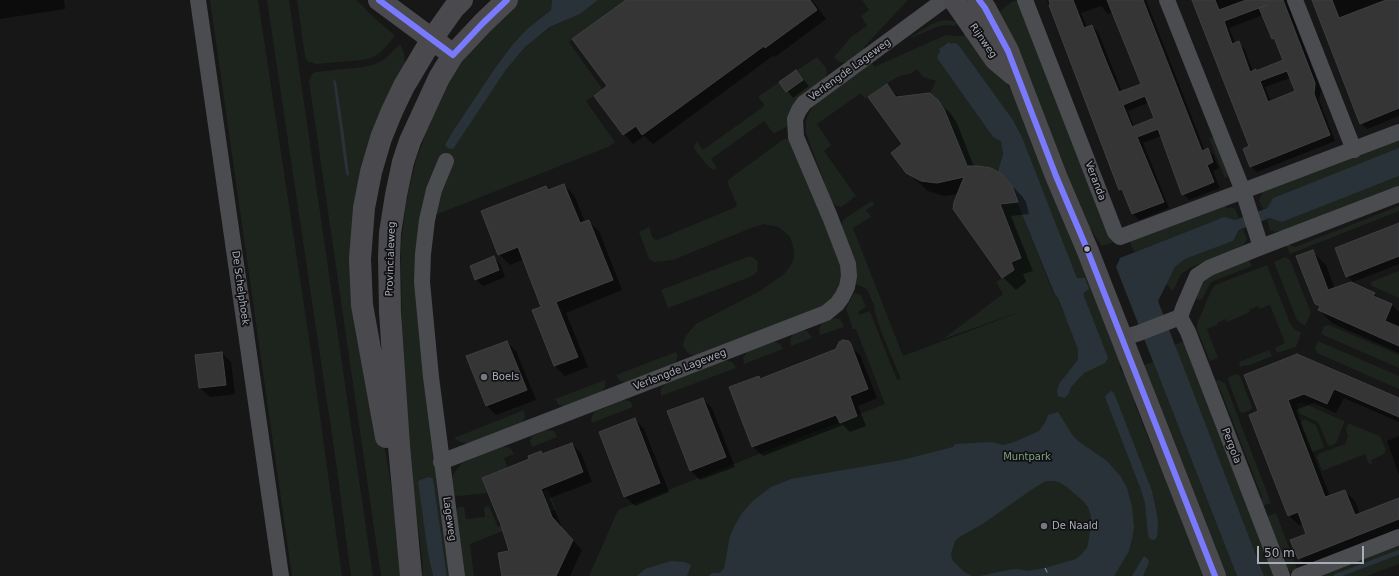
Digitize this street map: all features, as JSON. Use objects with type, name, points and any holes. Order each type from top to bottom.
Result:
[{"type":"main road","points":[[379,0],[453,55]]},
{"type":"main road","name":"Provincialeweg","points":[[408,551],[362,305],[360,259],[364,208],[371,172],[381,138],[392,111],[404,86],[432,39],[454,8],[462,0]]},
{"type":"main road","name":"Provincialeweg","points":[[411,576],[390,312],[390,233],[396,195],[403,162],[410,141],[439,78],[453,55],[507,0]]},
{"type":"main road","name":"Rijnweg","points":[[954,0],[995,60],[1018,78]]},
{"type":"main road","name":"Rijnweg","points":[[978,0],[985,8],[1008,51],[1056,176],[1087,249],[1130,336],[1215,576]]},
{"type":"street","name":"De Schelphoek","points":[[198,0],[281,576]]},
{"type":"street","name":"Verlengde Lageweg","points":[[441,462],[826,313],[836,304],[842,297],[847,287],[849,276],[848,264],[796,137],[795,120],[804,103],[944,0]]},
{"type":"street","name":"Veranda","points":[[1025,0],[1115,232],[1120,237],[1399,132]]},
{"type":"street","points":[[1167,0],[1243,191],[1261,247]]},
{"type":"street","points":[[1295,0],[1354,150]]},
{"type":"street","points":[[441,462],[422,282],[423,254],[427,220],[434,190],[446,161]]},
{"type":"street","points":[[1130,336],[1174,320],[1184,306],[1197,276],[1209,268],[1399,194]]},
{"type":"street","name":"Pergola","points":[[1174,320],[1188,332],[1282,576]]},
{"type":"street","name":"Lageweg","points":[[441,462],[457,576]]},
{"type":"street","points":[[1299,576],[1399,537]]},
{"type":"green space","points":[[210,0],[258,0],[312,358],[342,576],[292,576]]},
{"type":"green space","points":[[267,0],[289,0],[373,576],[351,576],[337,469]]},
{"type":"green space","points":[[297,0],[357,0],[395,36],[381,52],[371,58],[316,64],[307,61]]},
{"type":"green space","points":[[517,0],[552,0],[551,10],[527,29],[513,44],[455,128],[489,94],[505,71],[525,47],[551,27],[580,14],[598,0],[626,0],[569,42],[603,90],[586,101],[615,142],[608,147],[435,215],[419,225],[452,576],[447,576],[433,479],[418,482],[433,576],[422,576],[423,565],[416,509],[408,489],[405,465],[401,245],[406,202],[416,160],[426,133],[449,83],[469,50]]},
{"type":"green space","points":[[862,0],[908,0],[864,47],[864,50],[847,62],[839,62],[834,57],[852,36],[867,26],[861,16],[869,10]]},
{"type":"green space","points":[[1021,0],[1115,242],[1101,246],[1085,221],[995,10],[1000,11],[1013,1]]},
{"type":"green space","points":[[946,20],[958,23],[954,26],[939,26],[911,38],[930,25]]},
{"type":"green space","name":"Muntpark","points":[[946,35],[966,35],[994,62],[1015,97],[1124,364],[1119,366],[1122,373],[1123,371],[1133,385],[1135,405],[1154,452],[1164,468],[1207,576],[589,576],[618,510],[885,404],[856,329],[853,329],[846,309],[854,293],[861,295],[866,307],[858,312],[859,315],[870,311],[897,380],[901,379],[882,334],[874,309],[875,308],[867,289],[856,284],[856,274],[842,227],[844,219],[872,201],[874,205],[866,210],[871,217],[853,228],[903,356],[1028,309],[943,339],[1003,294],[996,282],[1014,270],[1011,262],[1000,204],[1017,202],[1054,295],[1058,298],[1064,315],[1088,306],[1084,296],[1087,283],[1085,278],[1077,278],[1022,137],[1013,120],[958,44],[951,44],[949,42],[939,49],[940,52],[937,58],[993,137],[1001,140],[1003,154],[998,171],[980,166],[966,167],[945,110],[939,101],[930,93],[936,81],[923,77],[917,69],[910,74],[900,76],[892,80],[865,99],[861,93],[817,124],[831,145],[824,151],[856,196],[841,207],[832,203],[806,133],[806,120],[811,109],[872,63],[874,67]]},
{"type":"green space","points":[[400,44],[404,53],[405,67],[385,113],[360,311],[389,472],[403,576],[381,576],[309,81],[312,74],[316,72],[373,65],[385,59]]},
{"type":"green space","points":[[817,57],[826,68],[826,77],[786,127],[773,133],[764,121],[711,159],[717,168],[713,170],[709,167],[695,150],[694,147],[697,141],[702,149],[704,149],[763,107],[764,104],[759,96],[781,81],[788,91],[802,81],[796,71]]},
{"type":"green space","points":[[1399,136],[1399,149],[1273,198],[1267,208],[1263,209],[1259,200],[1262,194],[1260,190]]},
{"type":"green space","points":[[1213,137],[1230,176],[1225,178],[1209,138]]},
{"type":"green space","points":[[785,139],[788,139],[793,143],[840,264],[841,284],[832,299],[822,307],[696,355],[691,355],[685,348],[684,349],[683,345],[687,334],[696,324],[760,291],[784,274],[793,261],[793,246],[790,237],[778,227],[764,224],[673,260],[654,262],[649,259],[639,232],[649,227],[652,236],[657,240],[736,207],[737,205],[728,184],[728,180]]},
{"type":"green space","points":[[1399,176],[1399,189],[1281,235],[1279,231],[1275,232],[1270,230],[1267,220],[1271,218],[1282,222]]},
{"type":"green space","points":[[1225,204],[1227,209],[1231,207],[1235,209],[1239,218],[1235,220],[1224,217],[1135,252],[1132,248],[1130,241]]},
{"type":"green space","points":[[1399,206],[1399,211],[1290,254],[1286,244],[1295,247]]},
{"type":"green space","points":[[1243,229],[1247,239],[1244,244],[1232,251],[1192,267],[1181,274],[1173,291],[1166,284],[1175,267],[1185,259],[1233,241],[1239,231]]},
{"type":"green space","points":[[747,257],[753,257],[758,262],[757,272],[750,277],[668,308],[661,290]]},
{"type":"green space","points":[[1285,257],[1290,260],[1311,313],[1305,326],[1297,320],[1274,262]]},
{"type":"green space","points":[[1248,259],[1252,266],[1211,282],[1202,299],[1199,300],[1195,298],[1203,279]]},
{"type":"green space","points":[[1267,265],[1290,323],[1294,329],[1301,333],[1296,347],[1277,353],[1275,348],[1285,343],[1270,305],[1260,309],[1258,306],[1249,310],[1250,312],[1227,322],[1226,319],[1207,329],[1218,358],[1210,361],[1197,326],[1212,289],[1215,285]]},
{"type":"green space","points":[[1399,271],[1399,298],[1372,286],[1371,282]]},
{"type":"green space","points":[[834,318],[840,319],[844,327],[820,335],[819,329],[823,322]]},
{"type":"green space","points":[[1329,325],[1399,355],[1399,368],[1321,334],[1324,326]]},
{"type":"green space","points":[[804,330],[808,332],[812,338],[791,346],[790,340],[792,335]]},
{"type":"green space","points":[[1185,341],[1277,576],[1264,576],[1174,345]]},
{"type":"green space","points":[[1318,341],[1399,376],[1399,389],[1317,353],[1315,347]]},
{"type":"green space","points":[[774,342],[779,343],[783,349],[744,364],[743,358],[747,352]]},
{"type":"green space","points":[[1269,350],[1272,356],[1247,366],[1245,365],[1240,367],[1239,362]]},
{"type":"green space","points":[[676,352],[678,356],[675,363],[626,382],[620,381],[616,375]]},
{"type":"green space","points":[[725,360],[732,362],[736,368],[661,396],[661,389],[665,383]]},
{"type":"green space","points":[[1153,362],[1237,576],[1223,576],[1141,366]]},
{"type":"green space","points":[[1237,374],[1240,376],[1252,407],[1251,410],[1243,413],[1240,412],[1228,380],[1229,377]]},
{"type":"green space","points":[[605,380],[605,387],[602,392],[565,406],[559,405],[555,399]]},
{"type":"green space","points":[[1218,380],[1225,383],[1271,503],[1260,507],[1259,504],[1262,497],[1219,386],[1212,382]]},
{"type":"green space","points":[[623,400],[630,401],[633,407],[592,423],[591,419],[594,412]]},
{"type":"green space","points":[[1301,402],[1344,421],[1336,443],[1330,446],[1328,445],[1318,422],[1300,414],[1296,404]]},
{"type":"green space","points":[[524,410],[525,417],[522,423],[475,442],[460,442],[454,438]]},
{"type":"green space","points":[[1304,419],[1316,425],[1324,447],[1323,448],[1313,452],[1311,451],[1300,424]]},
{"type":"green space","points":[[1348,424],[1380,436],[1386,450],[1384,454],[1371,460],[1372,463],[1369,464],[1365,454],[1322,471],[1317,457],[1318,454],[1345,444],[1348,437],[1346,430]]},
{"type":"green space","points":[[546,430],[554,431],[557,437],[532,447],[530,441],[532,436]]},
{"type":"green space","points":[[501,447],[508,447],[514,454],[504,458],[507,466],[501,479],[497,471],[482,478],[487,493],[458,496],[454,495],[452,480],[453,475],[460,465]]},
{"type":"green space","points":[[548,489],[556,510],[470,544],[474,576],[463,576],[455,513],[457,509],[459,507],[464,507],[466,519],[485,517],[484,507],[489,506],[498,527],[548,507],[543,491]]},
{"type":"green space","points":[[1276,513],[1298,571],[1293,572],[1287,569],[1265,517]]},
{"type":"green space","points":[[1399,543],[1399,564],[1367,576],[1313,576]]},
{"type":"shaded area","points":[[552,0],[598,0],[580,14],[550,27],[525,47],[505,71],[453,149],[448,148],[445,145],[495,68],[513,44],[527,29],[551,10]]},
{"type":"shaded area","points":[[949,42],[951,44],[958,44],[1013,120],[1022,137],[1077,278],[1085,278],[1089,289],[1084,293],[1084,296],[1108,358],[1105,363],[1084,373],[1071,387],[1068,395],[1064,398],[1058,396],[1057,391],[1059,384],[1077,361],[1078,349],[1013,189],[1006,178],[998,171],[1003,154],[1001,141],[993,137],[937,58],[940,52],[939,49]]},
{"type":"shaded area","points":[[333,78],[336,82],[343,127],[348,176],[346,174]]},
{"type":"shaded area","points":[[1399,148],[1399,176],[1282,222],[1270,218],[1239,230],[1233,241],[1185,259],[1175,267],[1158,301],[1264,576],[1237,576],[1116,267],[1120,258],[1224,217],[1235,220],[1265,209],[1273,198]]},
{"type":"shaded area","points":[[1111,391],[1114,393],[1152,491],[1158,523],[1157,537],[1154,540],[1150,539],[1148,535],[1145,503],[1105,397]]},
{"type":"shaded area","points":[[1058,412],[1073,436],[1107,461],[1121,477],[1127,488],[1132,507],[1134,527],[1129,551],[1114,576],[980,576],[1008,570],[1017,569],[1028,571],[1045,568],[1076,559],[1087,548],[1091,516],[1088,507],[1067,487],[1059,482],[1046,481],[955,541],[951,554],[952,560],[964,572],[972,576],[709,576],[712,573],[719,573],[724,569],[730,536],[742,513],[754,500],[771,487],[791,479],[902,460],[953,447],[955,444],[992,442],[1003,445],[1039,431],[1048,415]]},
{"type":"shaded area","points":[[429,477],[433,479],[447,576],[433,576],[428,553],[418,482]]},
{"type":"shaded area","points":[[1144,556],[1149,562],[1143,576],[1132,576]]},
{"type":"shaded area","points":[[671,561],[684,562],[691,565],[687,576],[637,576],[645,569]]},
{"type":"building","points":[[626,0],[810,0],[817,10],[765,48],[764,46],[642,135],[636,126],[623,135],[594,96],[607,86],[572,39]]},
{"type":"building","points":[[1049,0],[1073,0],[1084,28],[1092,25],[1119,92],[1141,84],[1107,0],[1143,0],[1202,151],[1208,148],[1213,162],[1207,165],[1214,182],[1182,195],[1158,129],[1137,137],[1164,202],[1132,214],[1122,189],[1119,190]],"holes":[[[1145,96],[1154,118],[1132,127],[1123,105]]]},
{"type":"building","points":[[1192,0],[1215,0],[1219,10],[1246,0],[1283,0],[1315,83],[1314,94],[1330,135],[1250,167],[1243,149],[1249,146]],"holes":[[[1267,5],[1259,8],[1283,60],[1250,72],[1239,41],[1232,44],[1224,21]],[[1287,71],[1295,91],[1268,102],[1260,81]]]},
{"type":"building","points":[[1312,0],[1332,0],[1339,18],[1386,0],[1399,0],[1399,108],[1360,124]]},
{"type":"building","points":[[796,70],[803,80],[786,92],[779,82]]},
{"type":"building","points":[[887,84],[896,97],[930,93],[938,100],[944,109],[968,168],[968,166],[978,166],[991,168],[1002,174],[1012,186],[1018,202],[1000,204],[1021,258],[1011,262],[1014,270],[1002,278],[953,209],[954,202],[964,177],[937,183],[921,181],[906,173],[891,153],[902,144],[868,97]]},
{"type":"building","points":[[564,184],[580,223],[589,220],[613,280],[556,302],[578,357],[554,366],[532,310],[541,307],[518,247],[498,255],[481,211],[546,186],[548,190]]},
{"type":"building","points":[[1399,223],[1399,256],[1346,277],[1335,248]]},
{"type":"building","points":[[1313,250],[1328,290],[1351,282],[1375,293],[1373,296],[1392,304],[1385,321],[1399,327],[1399,346],[1318,310],[1320,306],[1315,304],[1296,256]]},
{"type":"building","points":[[494,256],[499,270],[475,280],[470,266]]},
{"type":"building","points":[[843,340],[849,341],[851,344],[868,389],[850,396],[857,416],[840,423],[836,415],[752,447],[729,387],[759,376],[760,379],[836,349],[839,342]]},
{"type":"building","points":[[507,341],[527,390],[486,406],[466,356]]},
{"type":"building","points":[[222,352],[226,385],[199,388],[195,355]]},
{"type":"building","points":[[1297,354],[1399,398],[1399,417],[1334,389],[1327,404],[1304,394],[1288,400],[1325,497],[1345,490],[1355,515],[1399,498],[1399,519],[1298,559],[1290,540],[1306,534],[1298,512],[1288,516],[1270,470],[1249,415],[1258,411],[1244,375]]},
{"type":"building","points":[[703,398],[726,457],[690,471],[667,411]]},
{"type":"building","points":[[635,418],[660,483],[624,497],[599,432]]},
{"type":"building","points":[[572,443],[583,472],[541,489],[552,517],[573,540],[556,576],[502,576],[498,553],[509,551],[501,525],[482,478],[529,459],[528,456],[541,451],[542,454]]},
{"type":"waterway","points":[[1336,576],[1399,552]]},
{"type":"ferry route","points":[[1045,568],[1049,576]]},
{"type":"transit line","points":[[379,0],[453,55],[507,0]]},
{"type":"transit line","points":[[979,0],[985,8],[1008,51],[1215,576]]},
{"type":"place","name":"Boels","points":[[484,377]]},
{"type":"place","name":"De Naald","points":[[1044,526]]}]
